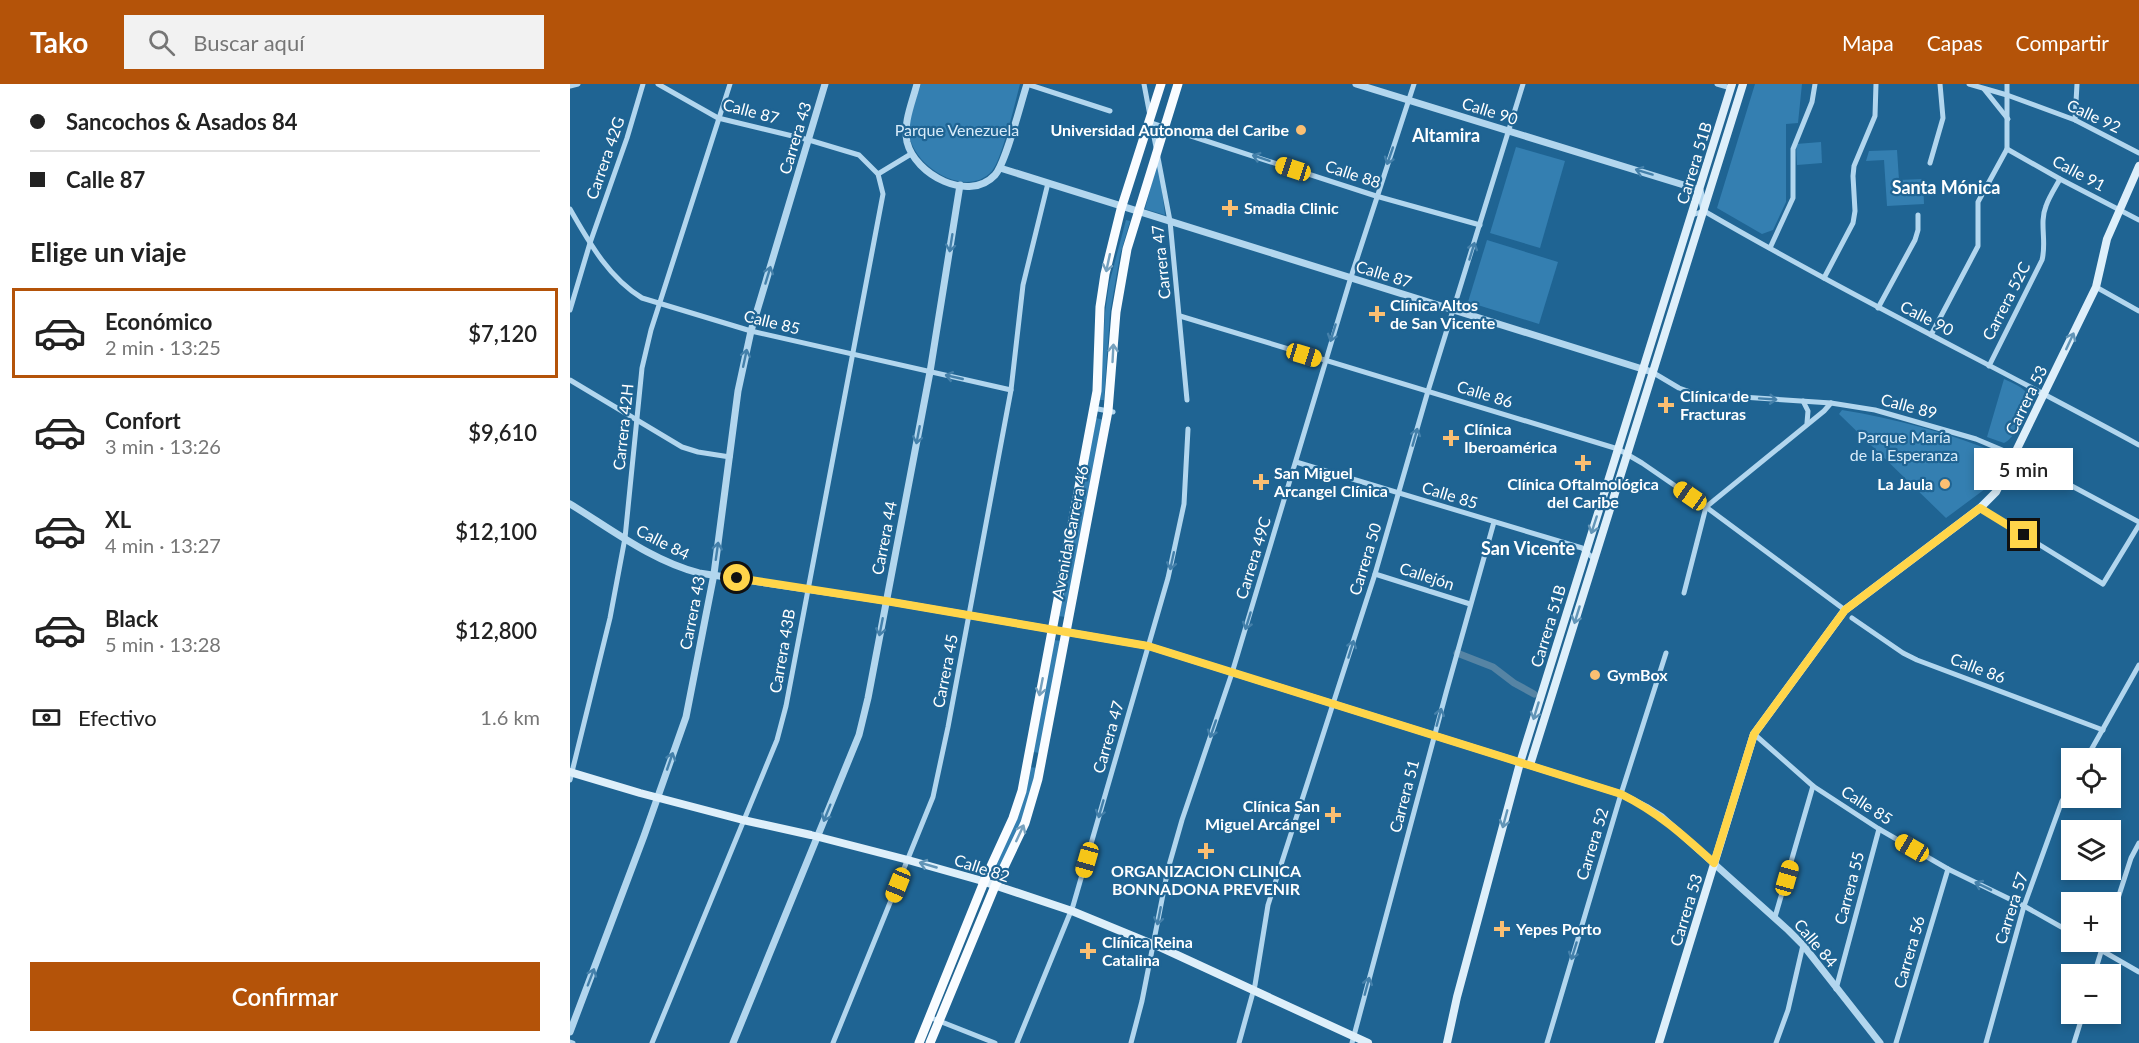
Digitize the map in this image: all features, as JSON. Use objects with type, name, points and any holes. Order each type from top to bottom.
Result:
[{"type":"main road","name":"Avenida Carrera 46","points":[[919,1043],[1018,802],[1093,408],[1098,374],[1102,296],[1112,241],[1151,123],[1161,84]]},
{"type":"main road","name":"Avenida Carrera 46","points":[[930,1043],[995,886],[1025,823],[1043,760],[1110,412],[1116,312],[1127,249],[1178,84]]},
{"type":"main road","name":"Carrera 51B","points":[[1530,765],[1743,84]]},
{"type":"main road","name":"Carrera 51B","points":[[1447,1043],[1520,763],[1732,86]]},
{"type":"main road","name":"Carrera 53","points":[[1659,1043],[1754,734],[1845,610],[1980,508],[1996,492],[2096,287],[2107,239],[2139,166]]},
{"type":"main road","points":[[1028,756],[1043,760]]},
{"type":"main road","name":"Calle 82","points":[[571,775],[908,860],[1072,911],[1154,944],[1254,990],[1352,1040],[1368,1043]]},
{"type":"street","points":[[570,86],[578,84]]},
{"type":"street","name":"Carrera 42G","points":[[570,310],[590,243],[644,84]]},
{"type":"street","name":"Calle 87","points":[[658,84],[718,118],[809,140],[859,155],[878,174]]},
{"type":"street","name":"Carrera 42H","points":[[571,775],[610,618],[625,538],[642,368],[651,330],[730,84]]},
{"type":"street","name":"Carrera 43","points":[[570,1032],[686,717],[714,574],[738,391],[751,331],[825,84]]},
{"type":"street","points":[[917,84],[906,127],[911,154],[928,173],[943,181],[960,185],[969,186],[987,182],[1000,168],[1027,84],[1110,111]]},
{"type":"street","name":"Carrera 47","points":[[1144,84],[1170,221],[1187,400]]},
{"type":"street","name":"Calle 90","points":[[1356,84],[1700,190]]},
{"type":"street","name":"Carrera 49C","points":[[1131,1043],[1176,840],[1232,674],[1350,277],[1414,84]]},
{"type":"street","name":"Carrera 50","points":[[1239,1043],[1254,990],[1268,905],[1375,574],[1428,392],[1523,84]]},
{"type":"street","points":[[1717,84],[1732,86]]},
{"type":"street","points":[[1770,248],[1793,198],[1793,149],[1812,102],[1815,84]]},
{"type":"street","points":[[1824,278],[1853,223],[1855,212],[1854,166],[1875,116],[1876,84]]},
{"type":"street","points":[[1930,163],[1943,118],[1940,84]]},
{"type":"street","name":"Calle 92","points":[[1969,84],[2007,95],[2075,120],[2139,153]]},
{"type":"street","points":[[1931,335],[1978,246],[1978,202],[2007,148],[2009,121],[2007,84]]},
{"type":"street","points":[[2075,120],[2077,84]]},
{"type":"street","points":[[1984,89],[2009,121]]},
{"type":"street","name":"Calle 88","points":[[1151,123],[1376,196],[1480,225]]},
{"type":"street","name":"Calle 91","points":[[2007,148],[2060,179],[2139,220]]},
{"type":"street","points":[[878,174],[911,154]]},
{"type":"street","name":"Calle 87","points":[[1000,168],[1643,369],[1679,388],[1696,394],[1831,403]]},
{"type":"street","name":"Carrera 43B","points":[[652,1043],[777,740],[786,706],[851,354],[882,203],[883,194],[878,174]]},
{"type":"street","name":"Carrera 52C","points":[[1989,366],[2042,260],[2045,250],[2043,218],[2046,206],[2060,179]]},
{"type":"street","name":"Carrera 45","points":[[833,1043],[933,797],[1011,390],[1023,285],[1048,183]]},
{"type":"street","name":"Carrera 44","points":[[733,1043],[859,735],[930,372],[960,185]]},
{"type":"street","points":[[1692,215],[1704,211],[1700,190]]},
{"type":"street","name":"Calle 85","points":[[570,209],[572,216],[609,270],[627,288],[642,298],[751,331],[1011,390]]},
{"type":"street","name":"Calle 90","points":[[1704,211],[1878,308],[2139,445]]},
{"type":"street","points":[[1878,308],[1915,240],[1918,215]]},
{"type":"street","points":[[2096,287],[2139,311]]},
{"type":"street","name":"Calle 86","points":[[1180,316],[1324,362],[1618,449],[1706,507],[1845,610]]},
{"type":"street","points":[[570,380],[682,447],[730,457]]},
{"type":"street","points":[[1803,402],[1808,411],[1806,425]]},
{"type":"street","points":[[1684,592],[1706,507],[1831,403]]},
{"type":"street","name":"Calle 89","points":[[1831,403],[1887,413],[1976,439],[2014,455],[2139,524]]},
{"type":"street","points":[[1093,408],[1110,412]]},
{"type":"street","name":"Carrera 47","points":[[1017,1043],[1072,911],[1168,578],[1184,504],[1188,429]]},
{"type":"street","name":"Calle 85","points":[[1296,462],[1582,548],[1594,559]]},
{"type":"street","name":"Calle 84","points":[[570,504],[625,538],[682,568],[1148,646],[1621,794],[1662,817],[1775,917],[1803,945],[1880,1043]]},
{"type":"street","points":[[1980,508],[2103,584],[2139,524]]},
{"type":"street","name":"Carrera 51","points":[[1352,1040],[1494,522]]},
{"type":"street","name":"Callejón","points":[[1375,574],[1470,604]]},
{"type":"street","name":"Calle 86","points":[[1852,618],[1917,660],[2103,730]]},
{"type":"street","name":"Carrera 52","points":[[1547,1043],[1621,794],[1666,653]]},
{"type":"street","points":[[2092,748],[2139,665]]},
{"type":"street","name":"Calle 85","points":[[1754,734],[1813,786],[1878,829],[1948,869],[2061,927]]},
{"type":"street","points":[[1775,917],[1813,786]]},
{"type":"street","name":"Carrera 57","points":[[1986,1043],[2024,906],[2061,804]]},
{"type":"street","name":"Carrera 55","points":[[1836,989],[1878,829]]},
{"type":"street","points":[[2120,892],[2131,858],[2139,843]]},
{"type":"street","name":"Carrera 56","points":[[1896,1043],[1948,869]]},
{"type":"street","points":[[1776,1043],[1788,1010],[1803,945]]},
{"type":"street","points":[[2104,952],[2139,972]]},
{"type":"street","points":[[929,1017],[995,1043]]},
{"type":"street","points":[[2074,1043],[2080,1024]]},
{"type":"green space","name":"Parque Venezuela","points":[[921,84],[1020,84],[996,165],[981,179],[968,182],[942,175],[920,157],[912,145],[909,127]]},
{"type":"green space","points":[[1755,84],[1802,84],[1798,123],[1786,124],[1786,202],[1773,230],[1762,234],[1717,208]]},
{"type":"green space","points":[[1821,142],[1822,163],[1797,165],[1796,144]]},
{"type":"green space","points":[[1516,147],[1565,161],[1540,248],[1490,233]]},
{"type":"green space","points":[[1897,150],[1899,180],[1923,179],[1924,204],[1887,206],[1884,160],[1866,161],[1869,151]]},
{"type":"green space","points":[[1158,159],[1165,215],[1145,209]]},
{"type":"green space","points":[[1126,220],[1130,221],[1120,255],[1110,313],[1104,400],[1100,400],[1109,284]]},
{"type":"green space","points":[[1487,240],[1558,262],[1539,324],[1468,302]]},
{"type":"green space","points":[[2004,379],[2024,390],[2029,400],[2025,414],[2013,436],[2004,443],[1987,437]]},
{"type":"green space","name":"Parque María de la Esperanza","points":[[1842,410],[1923,428],[2001,455],[1985,489],[1946,518],[1839,414]]},
{"type":"green space","points":[[1096,418],[1104,420],[1066,617],[1058,616]]},
{"type":"green space","points":[[1054,640],[1061,641],[1040,753],[1033,752]]},
{"type":"green space","points":[[1030,767],[1037,768],[1021,824],[997,874],[991,873]]},
{"type":"waterway","points":[[1457,653],[1493,667],[1514,683],[1534,694]]},
{"type":"place","name":"Universidad Autonoma del Caribe","points":[[1301,130]]},
{"type":"place","name":"Smadia Clinic","points":[[1230,208]]},
{"type":"place","name":"Clínica Altos de San Vicente","points":[[1377,314]]},
{"type":"place","name":"Clínica de Fracturas","points":[[1666,405]]},
{"type":"place","name":"Clínica Iberoamérica","points":[[1451,438]]},
{"type":"place","name":"Clínica Oftalmológica del Caribe","points":[[1583,463]]},
{"type":"place","name":"San Miguel Arcangel Clínica","points":[[1261,482]]},
{"type":"place","name":"La Jaula","points":[[1945,484]]},
{"type":"place","name":"GymBox","points":[[1595,675]]},
{"type":"place","name":"Clínica San Miguel Arcángel","points":[[1333,815]]},
{"type":"place","name":"ORGANIZACION CLINICA BONNADONA PREVENIR","points":[[1206,851]]},
{"type":"place","name":"Yepes Porto","points":[[1502,929]]},
{"type":"place","name":"Clínica Reina Catalina","points":[[1088,951]]},
{"type":"district","name":"Altamira","points":[[1446,136]]},
{"type":"district","name":"Santa Mónica","points":[[1946,188]]},
{"type":"district","name":"San Vicente","points":[[1528,549]]},
{"type":"route","points":[[737,578],[1148,646],[1621,794],[1662,817],[1714,863],[1754,734],[1845,610],[1980,508],[2024,535]]}]
